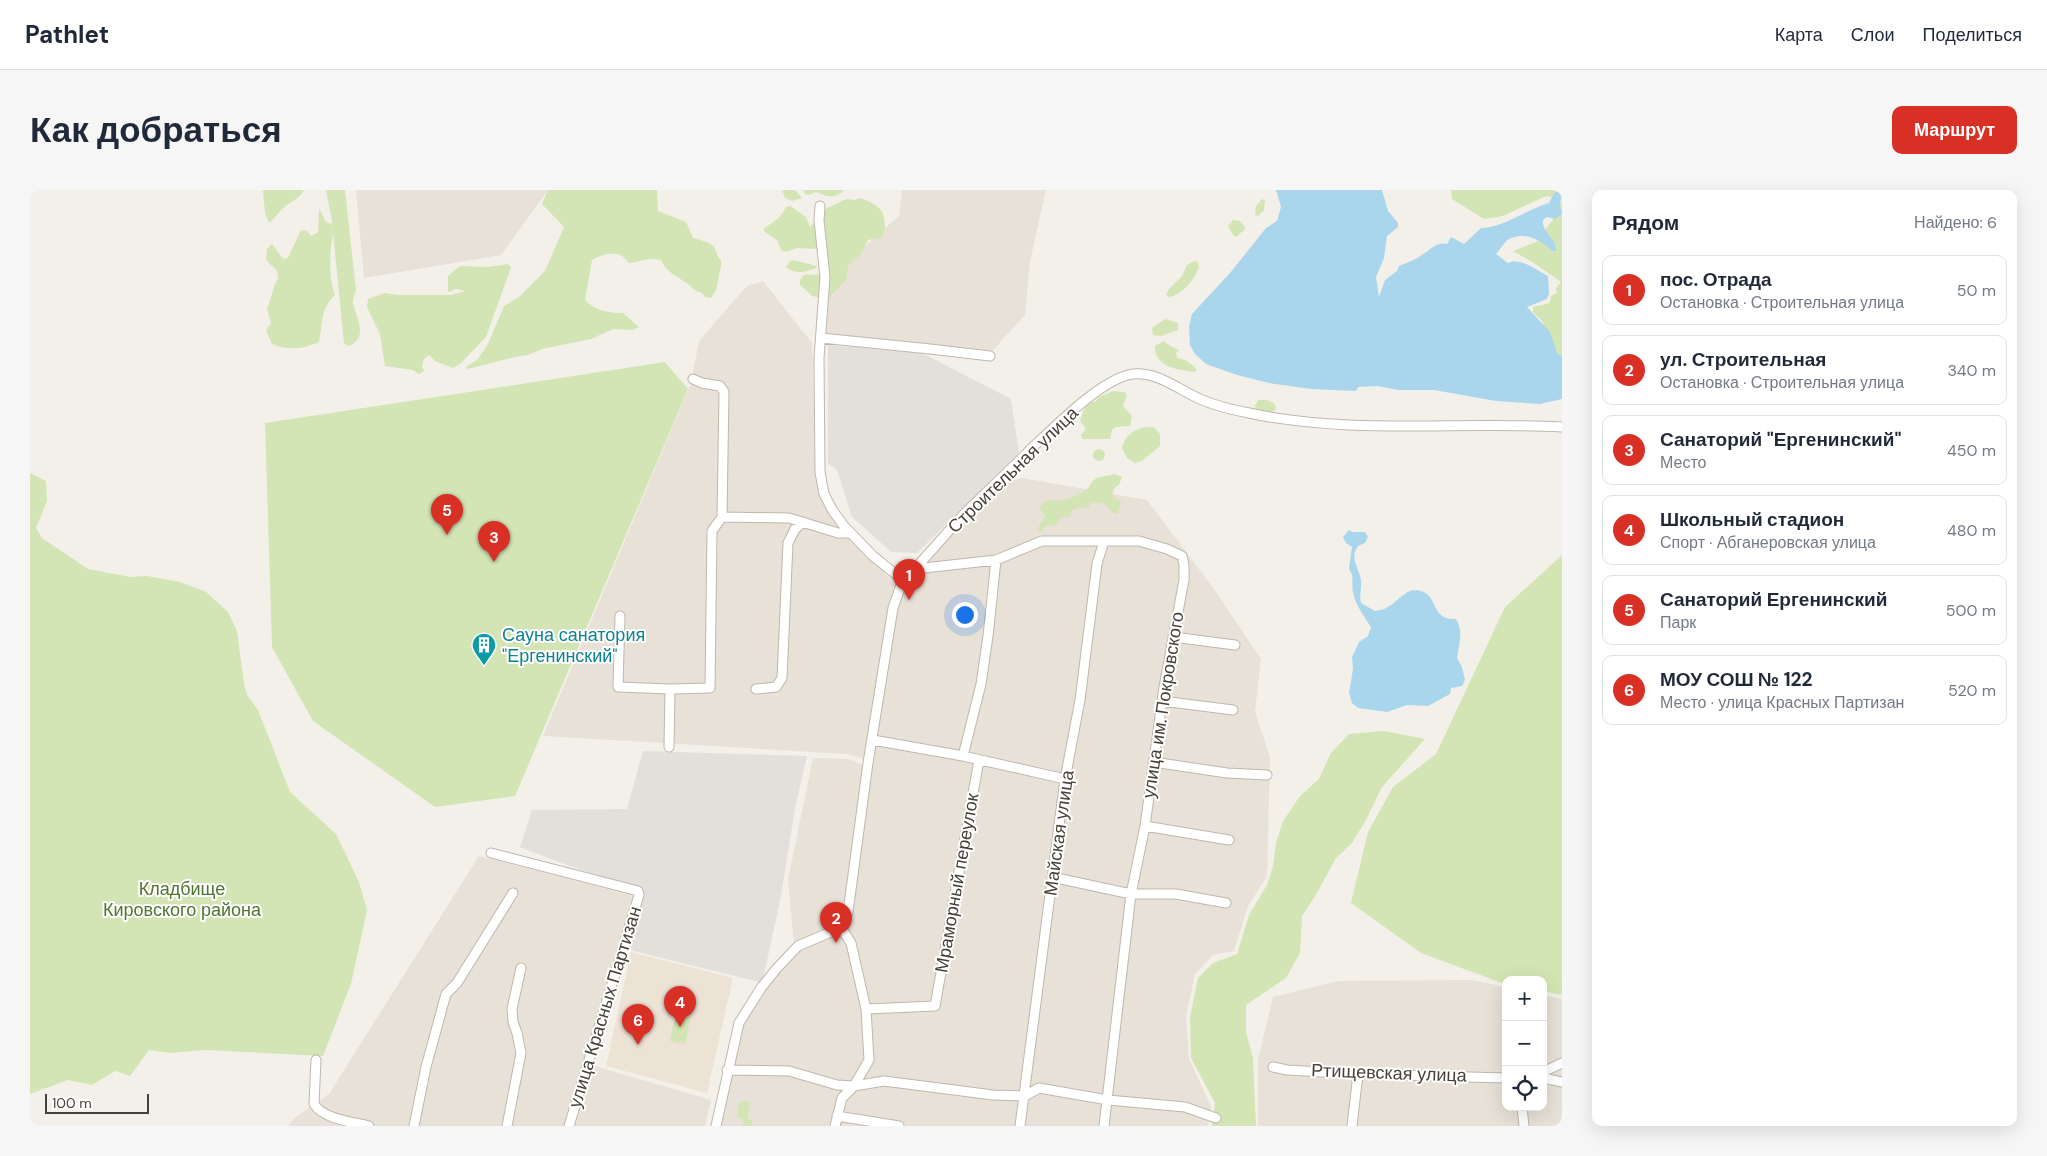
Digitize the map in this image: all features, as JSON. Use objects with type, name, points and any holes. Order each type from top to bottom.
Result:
[{"type":"street","points":[[820,206],[819,220],[825,277],[821,338],[820,472],[824,494],[833,512],[850,533],[904,581]]},
{"type":"street","points":[[821,338],[930,348],[990,356]]},
{"type":"street","name":"Строительная улица","points":[[840,926],[848,912],[852,894],[893,608],[904,581],[967,512],[1067,414],[1109,384],[1130,375],[1149,376],[1208,403],[1270,417],[1319,423],[1562,427]]},
{"type":"street","points":[[620,616],[618,687],[710,688],[712,531],[722,517],[724,392],[720,386],[702,383],[694,379]]},
{"type":"street","points":[[722,517],[789,518],[838,533],[850,533]]},
{"type":"street","points":[[756,689],[776,687],[782,678],[788,543],[795,529],[803,522]]},
{"type":"street","name":"улица им. Покровского","points":[[915,569],[996,560],[1042,540],[1139,541],[1168,548],[1182,556],[1184,580],[1162,701],[1145,826],[1132,894],[1109,1100],[1104,1126]]},
{"type":"street","name":"Майская улица","points":[[1020,1126],[1065,780],[1080,700],[1097,564],[1104,540]]},
{"type":"street","points":[[964,756],[981,684],[996,560]]},
{"type":"street","points":[[1173,637],[1235,645]]},
{"type":"street","points":[[669,747],[670,689]]},
{"type":"street","points":[[1162,701],[1233,710]]},
{"type":"street","points":[[873,740],[964,756],[1065,780]]},
{"type":"street","name":"Мраморный переулок","points":[[866,1009],[935,1006],[979,760]]},
{"type":"street","points":[[1153,762],[1227,773],[1267,775]]},
{"type":"street","points":[[1145,826],[1229,840]]},
{"type":"street","name":"улица Красных Партизан","points":[[491,853],[560,872],[638,890],[639,895],[569,1126]]},
{"type":"street","points":[[1052,877],[1132,894],[1176,894],[1226,903]]},
{"type":"street","points":[[414,1126],[426,1066],[446,994],[457,983],[513,893]]},
{"type":"street","points":[[716,1126],[739,1023],[761,988],[798,946],[840,926],[851,943],[866,1009],[869,1060],[854,1086],[842,1098],[835,1126]]},
{"type":"street","points":[[507,1126],[521,1053],[513,1022],[512,1009],[521,968]]},
{"type":"street","points":[[316,1060],[314,1104],[317,1110],[339,1122],[369,1126]]},
{"type":"street","points":[[1547,1070],[1562,1063]]},
{"type":"street","name":"Ртищевская улица","points":[[1273,1067],[1287,1070],[1358,1074],[1502,1078]]},
{"type":"street","points":[[727,1070],[789,1071],[837,1085],[854,1086],[884,1081],[992,1095],[1025,1096],[1039,1088],[1109,1100],[1185,1107],[1216,1118]]},
{"type":"street","points":[[1352,1126],[1358,1074]]},
{"type":"street","points":[[1547,1079],[1562,1082]]},
{"type":"street","points":[[1522,1111],[1524,1126]]},
{"type":"street","points":[[837,1116],[899,1126]]},
{"type":"shaded area","points":[[356,190],[548,190],[501,255],[364,278]]},
{"type":"shaded area","points":[[902,190],[1046,190],[1030,261],[1025,315],[991,352],[825,333],[827,279],[899,216]]},
{"type":"shaded area","points":[[763,281],[812,343],[816,477],[823,498],[894,585],[864,759],[847,754],[543,736],[691,383],[699,341],[747,286]]},
{"type":"shaded area","points":[[828,345],[922,353],[1011,399],[1019,452],[917,553],[891,552],[852,517],[837,470],[828,463]]},
{"type":"shaded area","points":[[1022,478],[1147,500],[1214,589],[1261,659],[1255,712],[1270,757],[1267,876],[1248,906],[1234,951],[1213,955],[1195,974],[1186,1016],[1189,1059],[1211,1106],[1208,1126],[719,1126],[741,1025],[791,952],[835,929],[851,898],[897,598],[909,578],[1004,483]]},
{"type":"shaded area","points":[[643,751],[807,756],[795,808],[781,896],[763,979],[759,982],[626,949],[638,888],[564,864],[520,847],[532,810],[627,809]]},
{"type":"shaded area","points":[[813,758],[848,759],[863,765],[847,891],[837,921],[794,944],[788,880]]},
{"type":"shaded area","points":[[479,856],[634,896],[565,1126],[288,1126],[296,1117],[329,1094]]},
{"type":"shaded area","points":[[631,952],[733,978],[707,1093],[606,1066]]},
{"type":"shaded area","points":[[1471,980],[1502,986],[1502,1111],[1547,1111],[1547,996],[1562,999],[1562,1126],[1258,1126],[1258,1060],[1273,997],[1339,981]]},
{"type":"shaded area","points":[[591,1065],[711,1100],[705,1126],[574,1126]]},
{"type":"green space","points":[[263,190],[304,190],[269,223],[265,213]]},
{"type":"green space","points":[[326,190],[345,190],[356,290],[353,302],[360,326],[359,337],[349,346],[344,343],[333,233],[330,272],[335,295],[324,311],[319,342],[296,348],[284,348],[272,344],[266,330],[271,323],[267,309],[278,279],[277,271],[266,260],[267,249],[272,244],[283,259],[288,258],[301,230],[307,231],[311,236],[318,232],[319,208],[326,222],[332,224],[334,232]]},
{"type":"green space","points":[[548,190],[657,190],[658,211],[686,222],[693,238],[709,243],[714,248],[721,260],[716,291],[711,298],[705,297],[668,270],[661,260],[647,259],[629,263],[617,254],[607,254],[592,260],[585,300],[593,307],[602,311],[623,313],[639,327],[633,330],[613,329],[591,339],[542,349],[528,355],[468,369],[466,367],[477,360],[488,344],[504,306],[519,297],[545,271],[564,227],[542,204]]},
{"type":"green space","points":[[782,190],[795,190],[802,198],[792,201],[785,198]]},
{"type":"green space","points":[[803,190],[844,190],[838,195],[831,196],[816,192],[809,195],[805,194]]},
{"type":"green space","points":[[1451,190],[1562,190],[1562,199],[1546,196],[1503,216],[1484,219],[1452,199]]},
{"type":"green space","points":[[859,198],[878,207],[882,212],[885,224],[883,236],[868,240],[860,255],[848,266],[846,280],[830,297],[812,296],[800,285],[800,280],[804,275],[826,274],[829,263],[825,253],[823,212],[825,209],[846,199],[855,200]]},
{"type":"green space","points":[[1262,199],[1265,200],[1264,210],[1258,216],[1255,215],[1256,206]]},
{"type":"green space","points":[[1562,201],[1562,356],[1557,353],[1542,321],[1533,312],[1533,307],[1550,303],[1551,296],[1557,293],[1556,288],[1561,282],[1513,251],[1536,242],[1555,217]]},
{"type":"green space","points":[[790,206],[806,217],[810,227],[816,222],[818,249],[797,248],[786,252],[781,250],[777,240],[764,231],[764,228],[774,222],[786,207]]},
{"type":"green space","points":[[1233,220],[1240,221],[1245,227],[1236,237],[1228,226]]},
{"type":"green space","points":[[794,260],[816,266],[817,268],[805,272],[790,270],[786,267],[790,261]]},
{"type":"green space","points":[[1196,260],[1199,266],[1192,281],[1183,290],[1168,297],[1166,294],[1182,276],[1187,265]]},
{"type":"green space","points":[[508,264],[511,267],[486,337],[461,363],[453,368],[435,361],[429,355],[424,359],[422,366],[424,371],[419,374],[413,370],[385,366],[380,334],[367,307],[368,299],[385,293],[397,295],[451,295],[465,291],[456,289],[448,292],[448,276],[460,266],[488,267]]},
{"type":"green space","points":[[1165,319],[1178,323],[1178,330],[1161,336],[1153,335],[1152,328]]},
{"type":"green space","points":[[1164,341],[1179,350],[1176,353],[1177,358],[1189,362],[1197,371],[1190,372],[1172,368],[1163,363],[1155,352],[1155,346]]},
{"type":"green space","points":[[665,362],[688,389],[515,796],[435,807],[313,721],[272,647],[265,423]]},
{"type":"green space","points":[[1113,391],[1125,392],[1127,395],[1123,406],[1131,416],[1130,426],[1116,427],[1112,430],[1110,439],[1082,439],[1081,435],[1086,429],[1080,421],[1085,408],[1099,397]]},
{"type":"green space","points":[[1258,400],[1267,400],[1275,404],[1276,409],[1269,412],[1256,409],[1255,406]]},
{"type":"green space","points":[[1146,427],[1154,427],[1160,434],[1160,446],[1142,461],[1135,463],[1127,458],[1122,448],[1131,433]]},
{"type":"green space","points":[[1097,449],[1101,449],[1105,455],[1101,461],[1097,461],[1093,457],[1093,453]]},
{"type":"green space","name":"Кладбище Кировского района","points":[[30,473],[46,481],[47,501],[36,528],[42,538],[88,569],[130,577],[147,576],[180,582],[206,592],[228,612],[237,631],[247,695],[258,710],[290,792],[336,834],[359,882],[367,910],[351,984],[323,1056],[205,1050],[170,1053],[149,1050],[130,1076],[115,1071],[92,1085],[68,1080],[30,1094]]},
{"type":"green space","points":[[1114,474],[1122,477],[1113,493],[1113,497],[1121,502],[1118,514],[1113,513],[1105,504],[1091,502],[1088,508],[1081,507],[1072,510],[1070,517],[1061,517],[1054,526],[1048,525],[1040,532],[1037,530],[1045,516],[1040,509],[1042,504],[1048,500],[1059,501],[1074,497],[1088,488],[1095,479]]},
{"type":"green space","points":[[1562,555],[1562,995],[1547,992],[1547,976],[1502,976],[1502,983],[1421,953],[1351,903],[1368,832],[1393,787],[1436,754],[1505,607]]},
{"type":"green space","points":[[1384,731],[1425,739],[1382,787],[1352,843],[1336,858],[1302,916],[1300,953],[1286,978],[1246,1005],[1246,1032],[1253,1058],[1256,1126],[1212,1126],[1215,1103],[1191,1058],[1190,1017],[1198,978],[1213,963],[1237,954],[1249,915],[1267,885],[1283,821],[1300,796],[1319,779],[1331,753],[1349,734]]},
{"type":"green space","points":[[676,1011],[691,1014],[685,1044],[670,1041]]},
{"type":"green space","points":[[749,1101],[748,1119],[752,1120],[752,1126],[742,1126],[743,1120],[737,1116],[739,1103]]},
{"type":"water","points":[[1276,190],[1382,190],[1388,211],[1398,223],[1398,227],[1387,236],[1384,258],[1376,277],[1379,297],[1385,280],[1397,271],[1399,266],[1437,245],[1447,244],[1451,237],[1464,244],[1481,228],[1499,225],[1549,203],[1554,193],[1562,190],[1560,206],[1562,214],[1555,219],[1547,217],[1543,220],[1543,225],[1556,247],[1556,251],[1552,251],[1538,240],[1521,236],[1507,240],[1496,254],[1508,263],[1523,263],[1548,276],[1549,294],[1547,299],[1527,307],[1550,332],[1557,353],[1562,356],[1562,399],[1540,404],[1496,401],[1434,390],[1398,390],[1377,386],[1358,387],[1356,391],[1311,389],[1269,383],[1237,375],[1206,364],[1195,354],[1190,345],[1189,327],[1192,314],[1230,273],[1266,228],[1277,221],[1281,207]]},
{"type":"water","points":[[1349,530],[1352,532],[1365,532],[1368,537],[1365,543],[1358,546],[1354,555],[1361,580],[1361,603],[1375,611],[1382,610],[1404,594],[1416,590],[1424,592],[1429,596],[1442,616],[1456,619],[1460,628],[1457,658],[1462,667],[1465,680],[1462,686],[1451,688],[1450,694],[1428,706],[1407,705],[1387,712],[1358,708],[1352,703],[1349,693],[1353,669],[1352,657],[1359,642],[1368,636],[1371,627],[1354,598],[1349,569],[1352,547],[1346,543],[1343,537]]},
{"type":"place","name":"Санаторий Ергенинский","points":[[447,535]]},
{"type":"place","name":"Санаторий \"Ергенинский\"","points":[[494,562]]},
{"type":"place","name":"пос. Отрада","points":[[909,600]]},
{"type":"place","name":"Сауна санатория \"Ергенинский\"","points":[[484,666]]},
{"type":"place","name":"ул. Строительная","points":[[836,943]]},
{"type":"place","name":"Школьный стадион","points":[[680,1027]]},
{"type":"place","name":"МОУ СОШ № 122","points":[[638,1045]]}]
